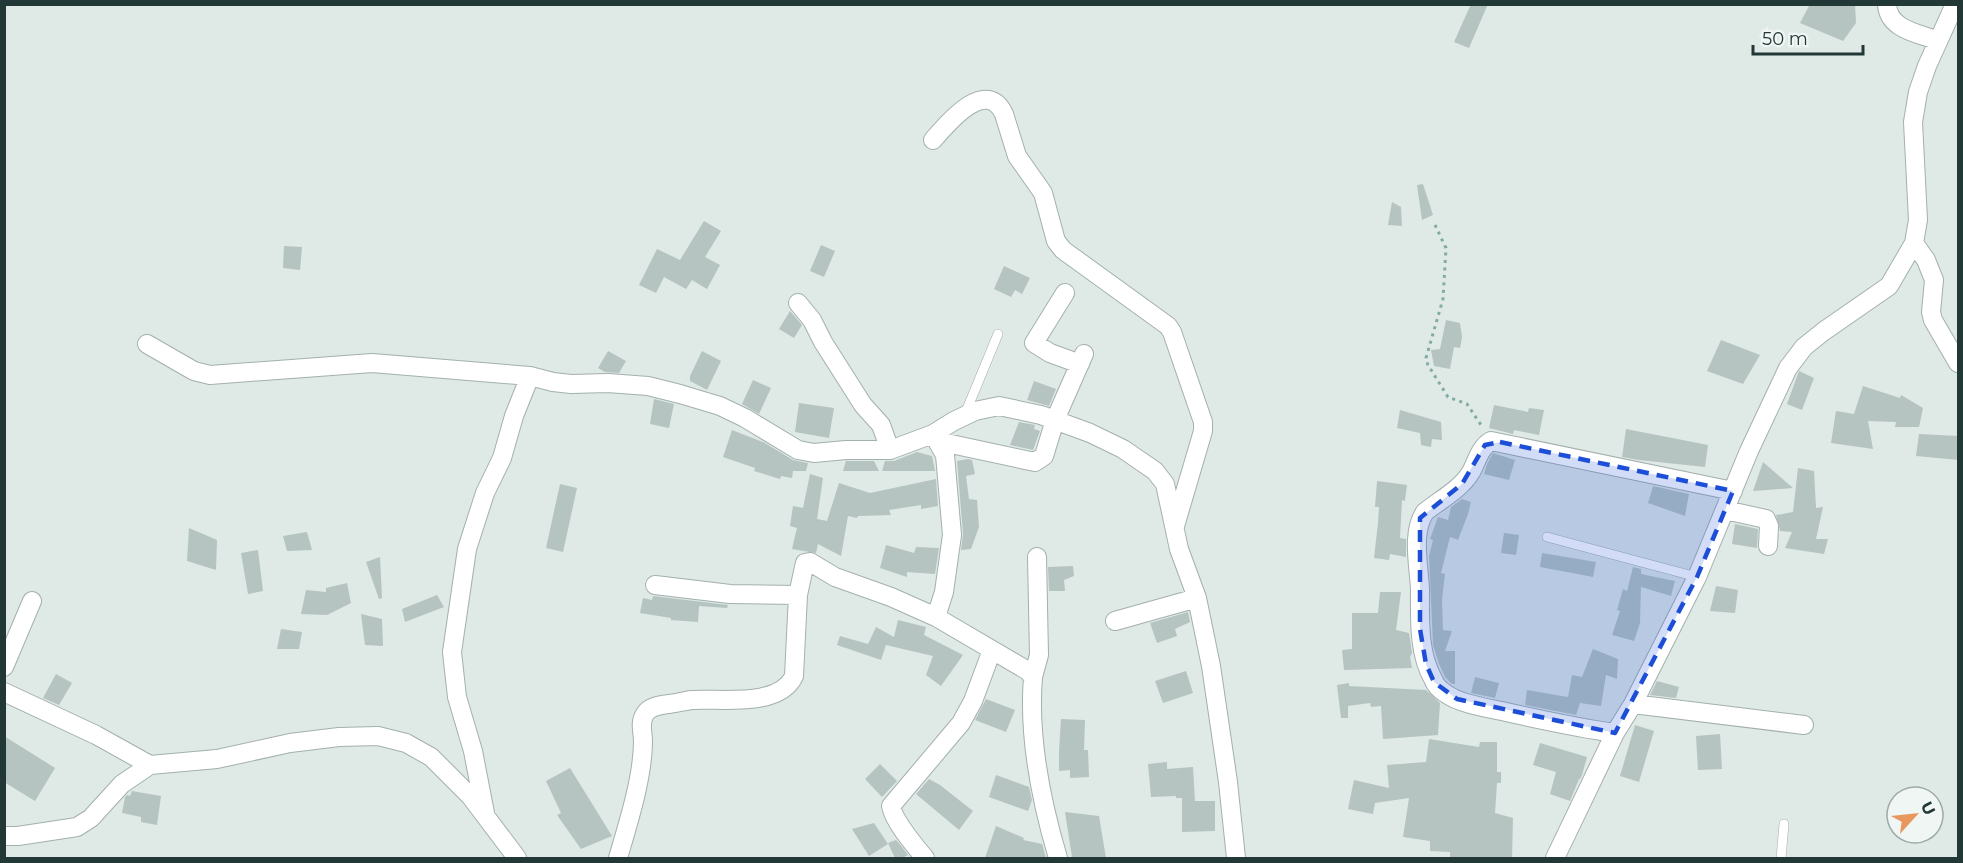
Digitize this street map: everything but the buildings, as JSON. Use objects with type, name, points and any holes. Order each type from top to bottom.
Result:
[{"type":"street","points":[[1887,4],[1887,12],[1891,20],[1900,27],[1938,41]]},
{"type":"street","points":[[1555,858],[1615,733],[1633,704],[1697,577],[1749,451],[1788,368],[1804,347],[1889,286],[1914,243],[1918,220],[1913,122],[1918,92],[1955,4]]},
{"type":"street","points":[[933,140],[966,106],[986,101],[995,102],[1004,114],[1021,163],[1043,193],[1056,241],[1063,250],[1168,326],[1203,422],[1203,431],[1174,527]]},
{"type":"street","points":[[1914,243],[1926,260],[1934,280],[1932,317],[1959,363]]},
{"type":"street","points":[[935,438],[1035,462],[1044,456],[1055,420],[1082,359],[1044,350],[1034,343],[1065,293]]},
{"type":"street","points":[[798,303],[812,320],[823,342],[863,405],[880,425],[890,450]]},
{"type":"street","points":[[147,344],[194,371],[210,375],[372,363],[530,376],[571,384],[608,383],[648,387],[720,406],[798,450],[806,452],[890,450],[935,438],[964,416],[985,408],[999,406],[1055,420],[1104,439],[1155,471],[1165,484],[1179,549],[1197,598],[1228,782],[1236,858]]},
{"type":"street","points":[[485,813],[473,751],[457,698],[452,652],[467,549],[485,494],[502,458],[514,416],[530,376]]},
{"type":"street","points":[[935,438],[945,455],[952,535],[944,592],[936,617]]},
{"type":"street","points":[[1615,733],[1574,727],[1488,708],[1457,699],[1445,693],[1434,682],[1426,664],[1420,629],[1417,541],[1420,518],[1462,484],[1470,475],[1485,445],[1491,441],[1733,491]]},
{"type":"street","points":[[1725,510],[1766,519],[1768,546]]},
{"type":"street","points":[[1037,557],[1039,655],[1031,697],[1035,750],[1048,826],[1058,858]]},
{"type":"street","points":[[618,858],[640,770],[643,742],[642,722],[645,714],[658,706],[692,700],[734,700],[769,696],[790,683],[794,676],[798,595],[805,563],[810,562],[835,577],[891,597],[936,617],[1024,668],[1033,677]]},
{"type":"street","points":[[655,585],[730,594],[798,595]]},
{"type":"street","points":[[1115,621],[1197,598]]},
{"type":"street","points":[[4,667],[32,601]]},
{"type":"street","points":[[925,858],[898,820],[891,806],[961,723],[973,701],[992,650]]},
{"type":"street","points":[[4,692],[96,735],[150,765]]},
{"type":"street","points":[[1633,704],[1804,725]]},
{"type":"street","points":[[4,836],[77,827],[91,818],[122,784],[150,765],[217,759],[290,742],[378,736],[406,743],[431,757],[485,813],[517,858]]},
{"type":"lane","points":[[964,416],[998,334]]},
{"type":"lane","points":[[1546,537],[1697,577]]},
{"type":"lane","points":[[1781,858],[1784,824]]},
{"type":"path","points":[[1436,225],[1446,248],[1443,299],[1426,358],[1448,397],[1470,407],[1491,441]]},
{"type":"highlighted area","points":[[1500,442],[1733,491],[1697,577],[1615,733],[1457,699],[1434,682],[1426,664],[1420,629],[1420,518],[1462,484],[1485,445]]}]
